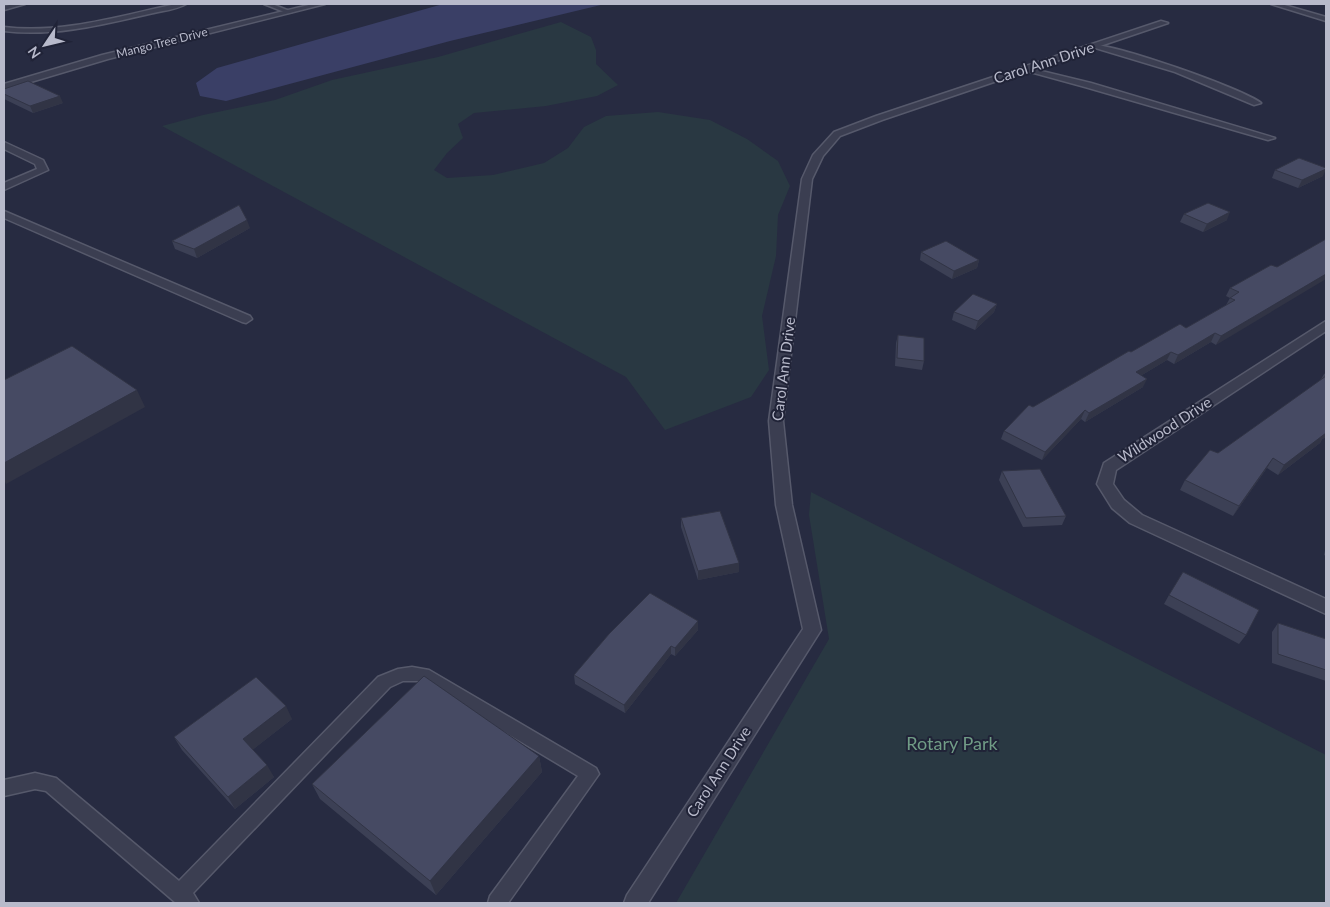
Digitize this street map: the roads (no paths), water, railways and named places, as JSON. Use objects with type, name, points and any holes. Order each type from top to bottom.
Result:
[{"type":"street","name":"Mango Tree Drive","points":[[4,86],[96,60],[320,4]]},
{"type":"street","points":[[1274,4],[1326,19]]},
{"type":"street","name":"Carol Ann Drive","points":[[635,903],[812,630],[784,505],[776,421],[807,179],[818,154],[837,134],[879,118],[1164,23]]},
{"type":"street","points":[[4,145],[39,162],[43,170],[4,187]]},
{"type":"street","points":[[4,214],[246,318]]},
{"type":"street","name":"Wildwood Drive","points":[[1326,325],[1109,467],[1105,484],[1118,504],[1136,518],[1326,607]]},
{"type":"lane","points":[[4,8],[22,4]]},
{"type":"lane","points":[[4,29],[30,31],[72,27],[183,4]]},
{"type":"lane","points":[[267,4],[289,12]]},
{"type":"lane","points":[[1094,46],[1211,82],[1257,103]]},
{"type":"lane","points":[[1025,70],[1271,138]]},
{"type":"lane","points":[[4,788],[35,780],[50,784],[184,899],[384,682],[394,676],[411,673],[423,675],[590,774],[497,903]]},
{"type":"water","points":[[443,4],[605,4],[450,41],[226,101],[200,96],[196,83],[217,68]]},
{"type":"park label","name":"Rotary Park","points":[[952,744]]}]
